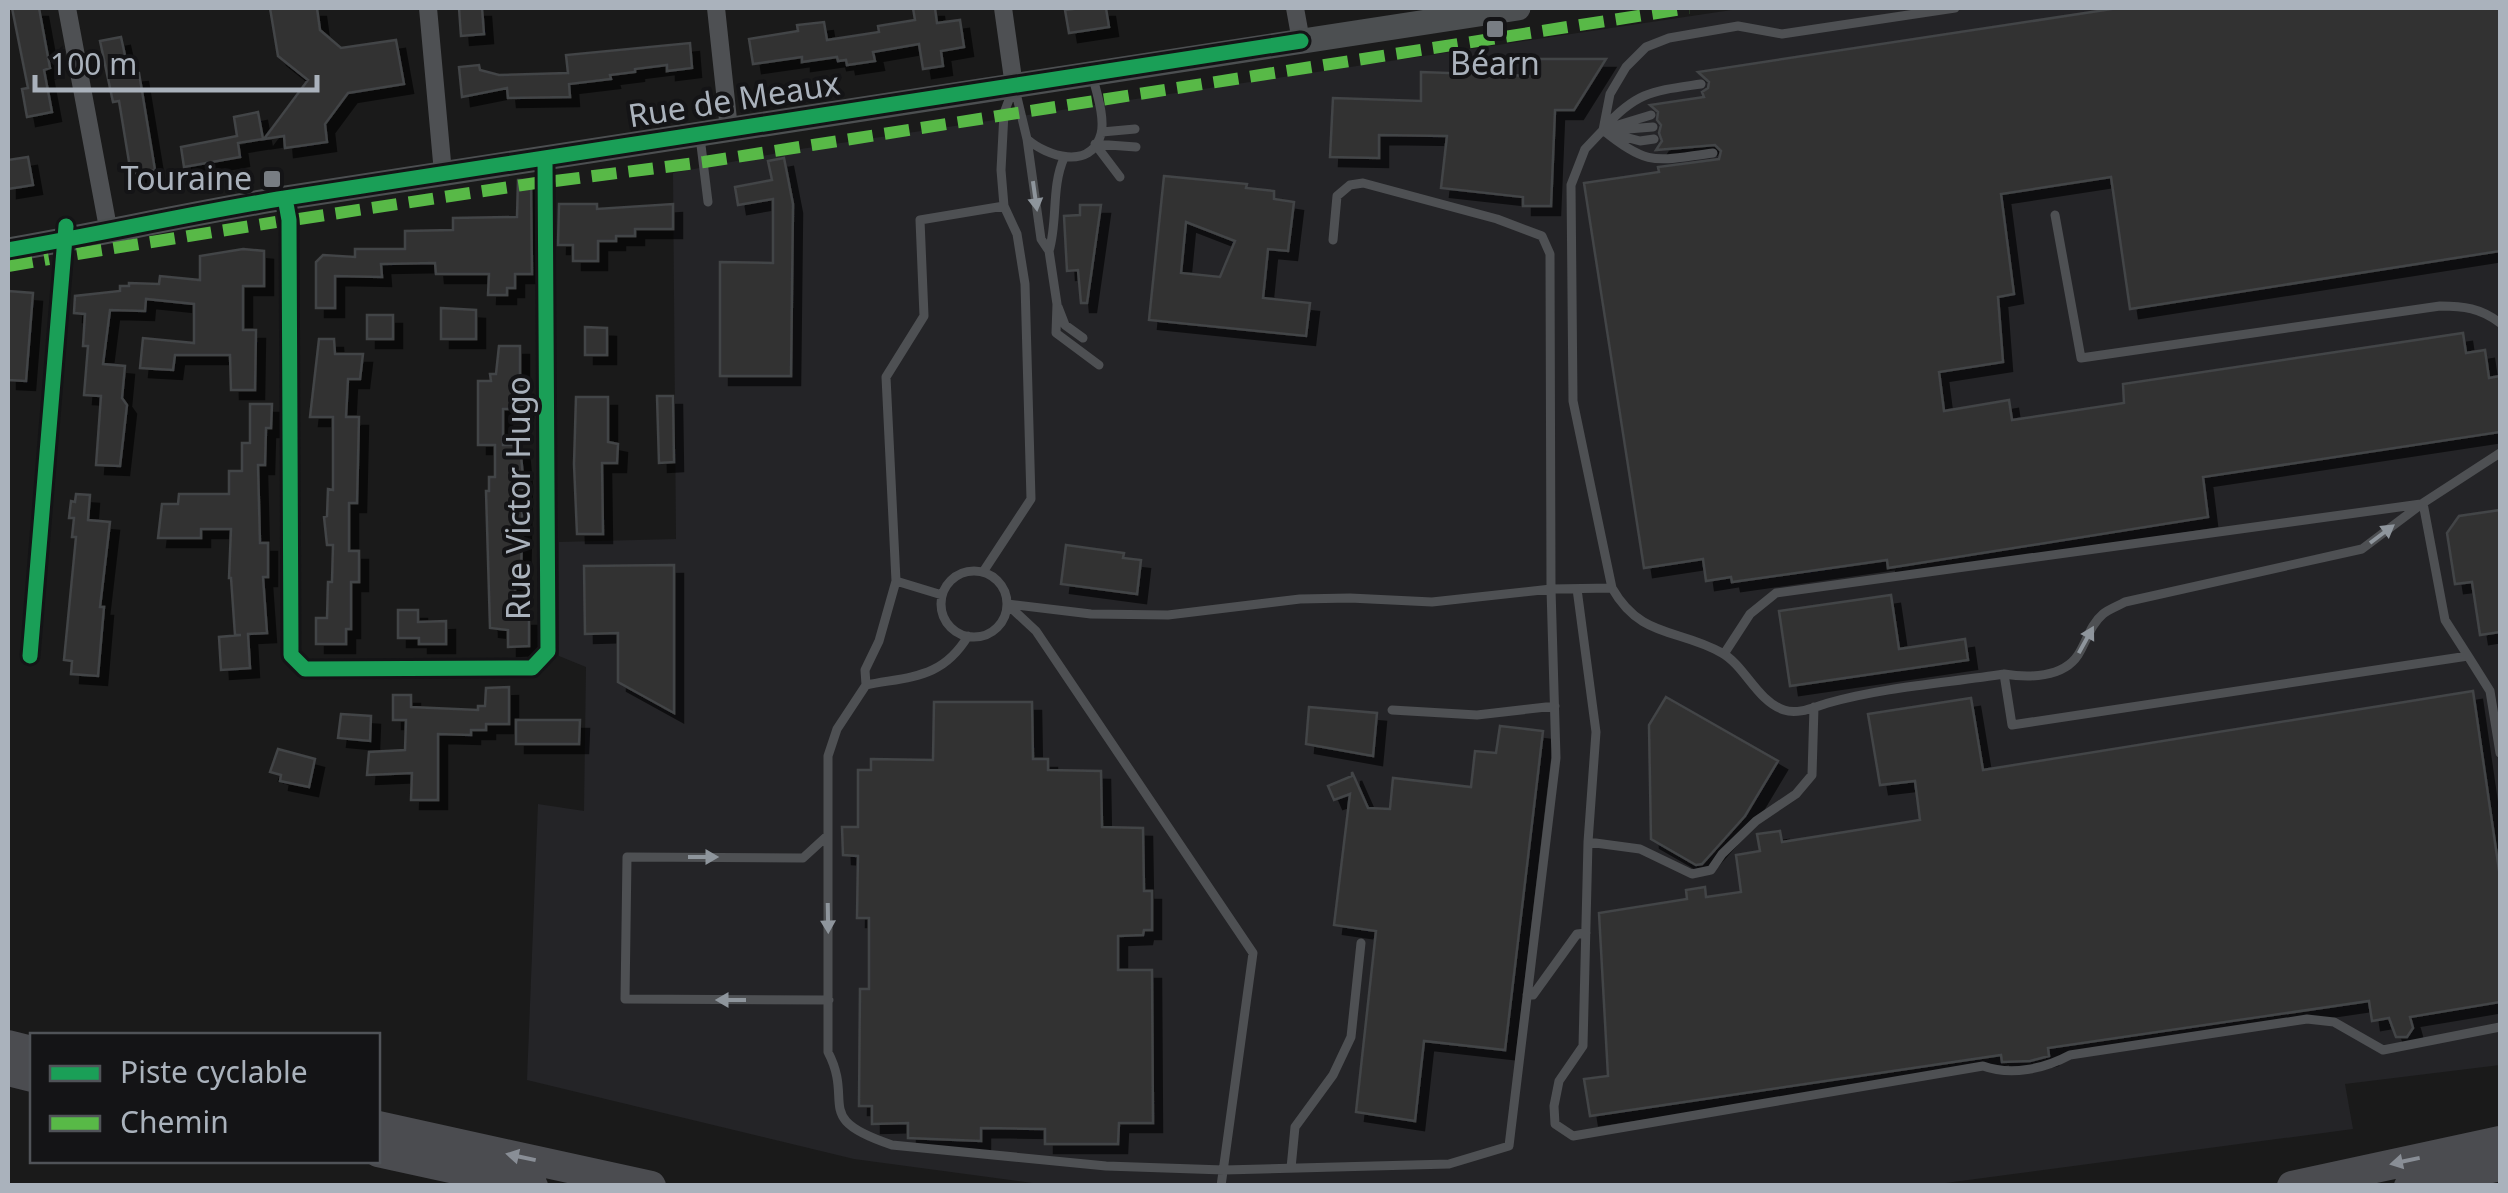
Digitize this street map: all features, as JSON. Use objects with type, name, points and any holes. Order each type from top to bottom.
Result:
[{"type":"highway","points":[[380,1126],[650,1186]]},
{"type":"highway","points":[[2292,1186],[2500,1140]]},
{"type":"highway","points":[[380,1152],[532,1186]]},
{"type":"highway","points":[[2408,1186],[2500,1166]]},
{"type":"main road","name":"Rue de Meaux","points":[[8,236],[66,233],[1518,8]]},
{"type":"main road","name":"Rue de Meaux","points":[[8,250],[66,233]]},
{"type":"street","points":[[67,8],[108,226]]},
{"type":"street","points":[[428,8],[443,173]]},
{"type":"street","points":[[716,8],[729,129]]},
{"type":"street","points":[[1003,8],[1014,86]]},
{"type":"street","points":[[1295,8],[1301,41]]},
{"type":"street","name":"Rue Victor Hugo","points":[[286,198],[291,655],[305,670],[532,668],[548,652],[544,158]]},
{"type":"street","points":[[30,656],[66,233]]},
{"type":"lane","points":[[1603,130],[1610,94],[1626,67],[1646,47],[1669,38],[1738,26],[1782,34],[1955,8]]},
{"type":"lane","points":[[1027,139],[1039,150],[1064,158],[1082,155],[1095,144],[1102,132],[1092,74]]},
{"type":"lane","points":[[1701,84],[1646,92],[1624,106],[1585,149],[1571,185],[1573,402],[1612,588],[1624,609],[1647,625],[1724,654],[1780,710],[1795,712],[1856,695],[2004,674],[2022,677],[2059,671],[2077,657],[2087,634],[2103,614],[2125,602],[2362,549],[2500,453]]},
{"type":"lane","points":[[1014,86],[1027,139],[1041,238],[1065,324],[1083,338]]},
{"type":"lane","points":[[983,572],[1031,499],[1026,284],[1017,234],[1004,206],[1001,170],[1004,114],[1014,86]]},
{"type":"lane","points":[[1603,130],[1651,115]]},
{"type":"lane","points":[[1603,130],[1653,127]]},
{"type":"lane","points":[[1102,132],[1135,129]]},
{"type":"lane","points":[[1603,130],[1640,141],[1654,139]]},
{"type":"lane","points":[[1603,130],[1630,153],[1658,160],[1713,152]]},
{"type":"lane","points":[[699,134],[708,202]]},
{"type":"lane","points":[[1095,144],[1136,147]]},
{"type":"lane","points":[[1095,144],[1120,178]]},
{"type":"lane","points":[[1048,252],[1064,158]]},
{"type":"lane","points":[[1004,206],[920,220],[924,316],[886,377],[896,580],[879,641],[864,670],[866,685],[837,729],[828,756],[828,1052],[836,1068],[837,1108],[848,1125],[892,1145],[1106,1166],[1224,1170],[1450,1164],[1509,1146],[1556,758],[1550,254],[1542,236],[1498,219],[1363,184],[1350,185],[1337,196],[1333,240]]},
{"type":"lane","points":[[2055,214],[2081,358],[2440,306],[2467,306],[2500,323]]},
{"type":"lane","points":[[1059,298],[1056,333],[1098,365]]},
{"type":"lane","points":[[1724,654],[1750,614],[1776,593],[2423,503]]},
{"type":"lane","points":[[2423,503],[2446,620],[2490,691],[2500,753]]},
{"type":"lane","points":[[1006,604],[999,625],[990,632],[968,636],[949,625],[941,606],[946,586],[962,573],[983,572],[1000,584],[1006,604],[1036,631],[1254,953],[1221,1186]]},
{"type":"lane","points":[[896,580],[942,595]]},
{"type":"lane","points":[[1006,604],[1091,614],[1168,616],[1300,600],[1432,602],[1551,589],[1612,588]]},
{"type":"lane","points":[[1576,589],[1596,732],[1588,842],[1584,1046],[1560,1081],[1554,1106],[1555,1124],[1572,1136],[1983,1066],[2001,1073],[2052,1064],[2070,1054],[2308,1018],[2334,1022],[2382,1050],[2500,1027]]},
{"type":"lane","points":[[866,685],[934,671],[956,657],[968,636]]},
{"type":"lane","points":[[2004,674],[2012,725],[2468,656]]},
{"type":"lane","points":[[1392,710],[1477,716],[1555,706]]},
{"type":"lane","points":[[1588,842],[1640,849],[1692,874],[1711,870],[1756,821],[1796,794],[1812,775],[1814,707]]},
{"type":"lane","points":[[827,836],[803,858],[627,857],[624,999],[829,1000]]},
{"type":"lane","points":[[1527,995],[1533,995],[1577,934],[1586,934]]},
{"type":"lane","points":[[1292,1168],[1295,1127],[1332,1075],[1351,1036],[1361,943]]},
{"type":"shaded area","points":[[1745,8],[2500,8],[2500,1065],[2345,1084],[2353,1129],[1923,1186],[1047,1185],[854,1159],[527,1080],[538,804],[584,811],[586,667],[559,656],[559,542],[676,539],[673,173],[794,150]]},
{"type":"building","points":[[12,8],[39,8],[50,68],[44,70],[52,112],[27,117],[22,89],[28,88]]},
{"type":"building","points":[[270,8],[317,8],[320,30],[341,48],[396,40],[404,84],[348,93],[325,124],[327,142],[285,148],[284,136],[264,139],[308,80],[278,56]]},
{"type":"building","points":[[459,8],[482,8],[484,34],[461,36]]},
{"type":"building","points":[[913,8],[935,8],[937,23],[960,20],[964,47],[941,51],[943,66],[923,69],[919,44],[873,52],[875,61],[847,65],[846,60],[838,61],[837,57],[753,64],[749,39],[798,31],[797,25],[824,22],[827,40],[879,32],[878,26],[915,20]]},
{"type":"building","points":[[1106,8],[1109,27],[1069,33],[1065,10]]},
{"type":"building","points":[[2118,8],[2500,8],[2500,251],[2130,309],[2111,177],[2001,194],[2014,294],[1998,297],[2003,362],[1939,372],[1944,411],[2009,400],[2012,420],[2124,403],[2123,384],[2463,333],[2466,353],[2485,350],[2489,378],[2500,376],[2500,432],[2203,477],[2208,517],[1888,568],[1887,560],[1732,582],[1731,577],[1706,581],[1703,559],[1644,568],[1584,183],[1719,159],[1721,151],[1715,145],[1656,150],[1662,141],[1661,125],[1658,112],[1650,105],[1704,97],[1702,92],[1709,82],[1698,72]]},
{"type":"building","points":[[121,37],[129,74],[139,73],[155,170],[131,174],[119,101],[113,102],[100,41]]},
{"type":"building","points":[[690,43],[692,68],[667,71],[667,65],[635,69],[610,75],[611,79],[569,84],[570,97],[508,98],[507,88],[462,97],[459,67],[479,65],[480,70],[499,75],[568,73],[566,55]]},
{"type":"building","points":[[1532,59],[1606,59],[1574,110],[1555,110],[1551,206],[1523,206],[1523,197],[1441,188],[1447,136],[1379,135],[1379,158],[1330,157],[1333,98],[1421,101],[1421,72],[1532,76]]},
{"type":"building","points":[[258,112],[263,139],[238,143],[240,157],[184,167],[181,147],[237,136],[234,117]]},
{"type":"building","points":[[28,157],[33,185],[8,189],[8,160]]},
{"type":"building","points":[[784,158],[793,204],[791,376],[720,376],[720,262],[773,263],[773,199],[738,205],[735,187],[772,180],[768,161]]},
{"type":"building","points":[[1164,176],[1247,184],[1246,188],[1274,191],[1274,199],[1294,202],[1288,251],[1268,249],[1263,298],[1310,303],[1306,336],[1149,320]],"holes":[[[1186,222],[1235,241],[1220,277],[1181,273]]]},
{"type":"building","points":[[518,180],[531,180],[532,274],[515,274],[515,288],[507,288],[507,295],[488,295],[489,274],[436,274],[435,263],[381,264],[382,277],[335,276],[335,308],[316,308],[316,262],[323,255],[355,257],[355,249],[405,249],[405,231],[453,230],[453,218],[517,217]]},
{"type":"building","points":[[559,204],[597,204],[597,209],[673,204],[673,229],[635,229],[635,236],[598,241],[598,261],[573,261],[573,245],[558,245]]},
{"type":"building","points":[[1080,205],[1101,205],[1087,303],[1081,303],[1078,270],[1067,271],[1064,216],[1080,215]]},
{"type":"building","points":[[243,249],[264,251],[264,286],[243,286],[243,330],[256,330],[255,390],[231,390],[230,355],[175,355],[173,370],[140,368],[143,338],[194,343],[194,304],[146,299],[145,311],[110,310],[103,364],[125,366],[122,398],[127,405],[120,466],[96,465],[101,396],[84,395],[88,346],[83,346],[85,314],[74,313],[75,296],[120,291],[120,286],[129,283],[159,284],[160,276],[200,280],[200,256]]},
{"type":"building","points":[[8,291],[33,293],[26,381],[8,380]]},
{"type":"building","points":[[441,308],[476,310],[476,339],[441,339]]},
{"type":"building","points":[[367,315],[393,315],[393,339],[367,339]]},
{"type":"building","points":[[585,327],[607,328],[607,355],[585,355]]},
{"type":"building","points":[[319,339],[334,339],[335,354],[363,354],[360,379],[348,379],[346,417],[359,417],[357,503],[349,503],[349,551],[359,551],[359,582],[351,582],[351,629],[346,629],[346,644],[316,644],[316,618],[327,618],[333,545],[327,545],[324,517],[328,489],[333,490],[333,417],[310,417]]},
{"type":"building","points":[[499,346],[520,346],[520,386],[524,386],[524,409],[503,409],[503,445],[520,445],[521,580],[515,580],[515,617],[529,617],[529,646],[508,647],[508,630],[490,628],[486,491],[489,477],[495,477],[495,445],[478,445],[478,381],[491,381],[490,374],[496,374]]},
{"type":"building","points":[[657,396],[673,396],[674,462],[659,463]]},
{"type":"building","points":[[576,397],[608,397],[608,442],[618,444],[617,463],[602,463],[603,534],[577,534]]},
{"type":"building","points":[[250,404],[272,404],[271,428],[266,428],[265,465],[258,465],[260,543],[268,543],[268,577],[263,577],[267,633],[248,634],[250,668],[221,670],[219,637],[241,635],[235,635],[229,578],[231,529],[201,529],[201,538],[158,538],[162,504],[178,504],[179,494],[229,494],[229,471],[242,471],[242,443],[250,443]]},
{"type":"building","points":[[76,494],[90,495],[88,520],[110,522],[100,607],[104,607],[98,676],[71,674],[72,661],[64,660],[76,537],[72,537],[74,518],[69,518]]},
{"type":"building","points":[[2500,510],[2500,632],[2480,635],[2472,582],[2455,584],[2447,533],[2459,516]]},
{"type":"building","points":[[1066,545],[1124,553],[1123,558],[1141,560],[1137,594],[1061,584]]},
{"type":"building","points":[[674,565],[674,713],[618,682],[618,633],[585,634],[584,566]]},
{"type":"building","points":[[1891,595],[1899,649],[1965,639],[1968,660],[1790,686],[1779,611]]},
{"type":"building","points":[[398,610],[418,610],[418,622],[446,621],[446,644],[419,644],[419,638],[398,638]]},
{"type":"building","points":[[509,687],[509,724],[486,724],[486,730],[471,730],[471,735],[438,734],[438,800],[411,800],[412,773],[367,775],[369,752],[405,750],[406,720],[393,720],[393,695],[411,695],[411,707],[478,710],[478,706],[485,706],[486,688]]},
{"type":"building","points":[[2473,691],[2500,877],[2500,1002],[2410,1017],[2413,1028],[2407,1037],[2396,1037],[2389,1018],[2372,1021],[2369,1001],[2048,1048],[2049,1056],[2030,1061],[2002,1062],[2001,1055],[1590,1116],[1584,1079],[1608,1076],[1599,913],[1687,899],[1686,890],[1705,887],[1706,897],[1741,892],[1736,855],[1760,851],[1757,834],[1780,831],[1782,842],[1920,820],[1915,781],[1880,785],[1868,714],[1971,698],[1983,770]]},
{"type":"building","points":[[1666,697],[1778,761],[1745,816],[1702,864],[1696,865],[1651,839],[1649,725]]},
{"type":"building","points":[[934,702],[1032,702],[1033,759],[1048,759],[1048,770],[1101,771],[1102,827],[1143,828],[1144,891],[1152,891],[1152,930],[1144,930],[1143,935],[1118,936],[1118,970],[1152,970],[1153,1123],[1119,1123],[1118,1144],[1045,1144],[1045,1129],[981,1128],[981,1141],[908,1138],[908,1123],[872,1124],[872,1106],[859,1106],[860,989],[869,989],[869,918],[857,918],[858,856],[843,855],[842,827],[858,827],[858,770],[871,770],[871,759],[933,760]]},
{"type":"building","points":[[1309,707],[1377,713],[1373,756],[1306,744]]},
{"type":"building","points":[[341,714],[371,716],[370,741],[338,738]]},
{"type":"building","points":[[516,720],[580,720],[579,744],[516,744]]},
{"type":"building","points":[[1500,726],[1543,731],[1505,1050],[1424,1041],[1415,1121],[1356,1112],[1376,931],[1334,925],[1350,794],[1334,800],[1328,786],[1352,776],[1352,772],[1368,808],[1390,809],[1393,778],[1471,787],[1475,751],[1496,753]]},
{"type":"building","points":[[278,749],[315,759],[309,787],[280,781],[281,775],[270,772]]},
{"type":"marked path","points":[[555,181],[704,162],[1689,8]]},
{"type":"marked path","points":[[299,219],[536,183]]},
{"type":"marked path","points":[[77,254],[276,222]]},
{"type":"marked path","points":[[8,266],[49,259]]},
{"type":"cycle path","points":[[8,250],[285,198],[1301,41]]},
{"type":"cycle path","points":[[285,198],[289,220],[291,655],[305,669],[532,668],[548,651],[545,158]]},
{"type":"cycle path","points":[[30,656],[66,226]]},
{"type":"place","name":"Béarn","points":[[1495,29]]},
{"type":"place","name":"Touraine","points":[[272,179]]}]
